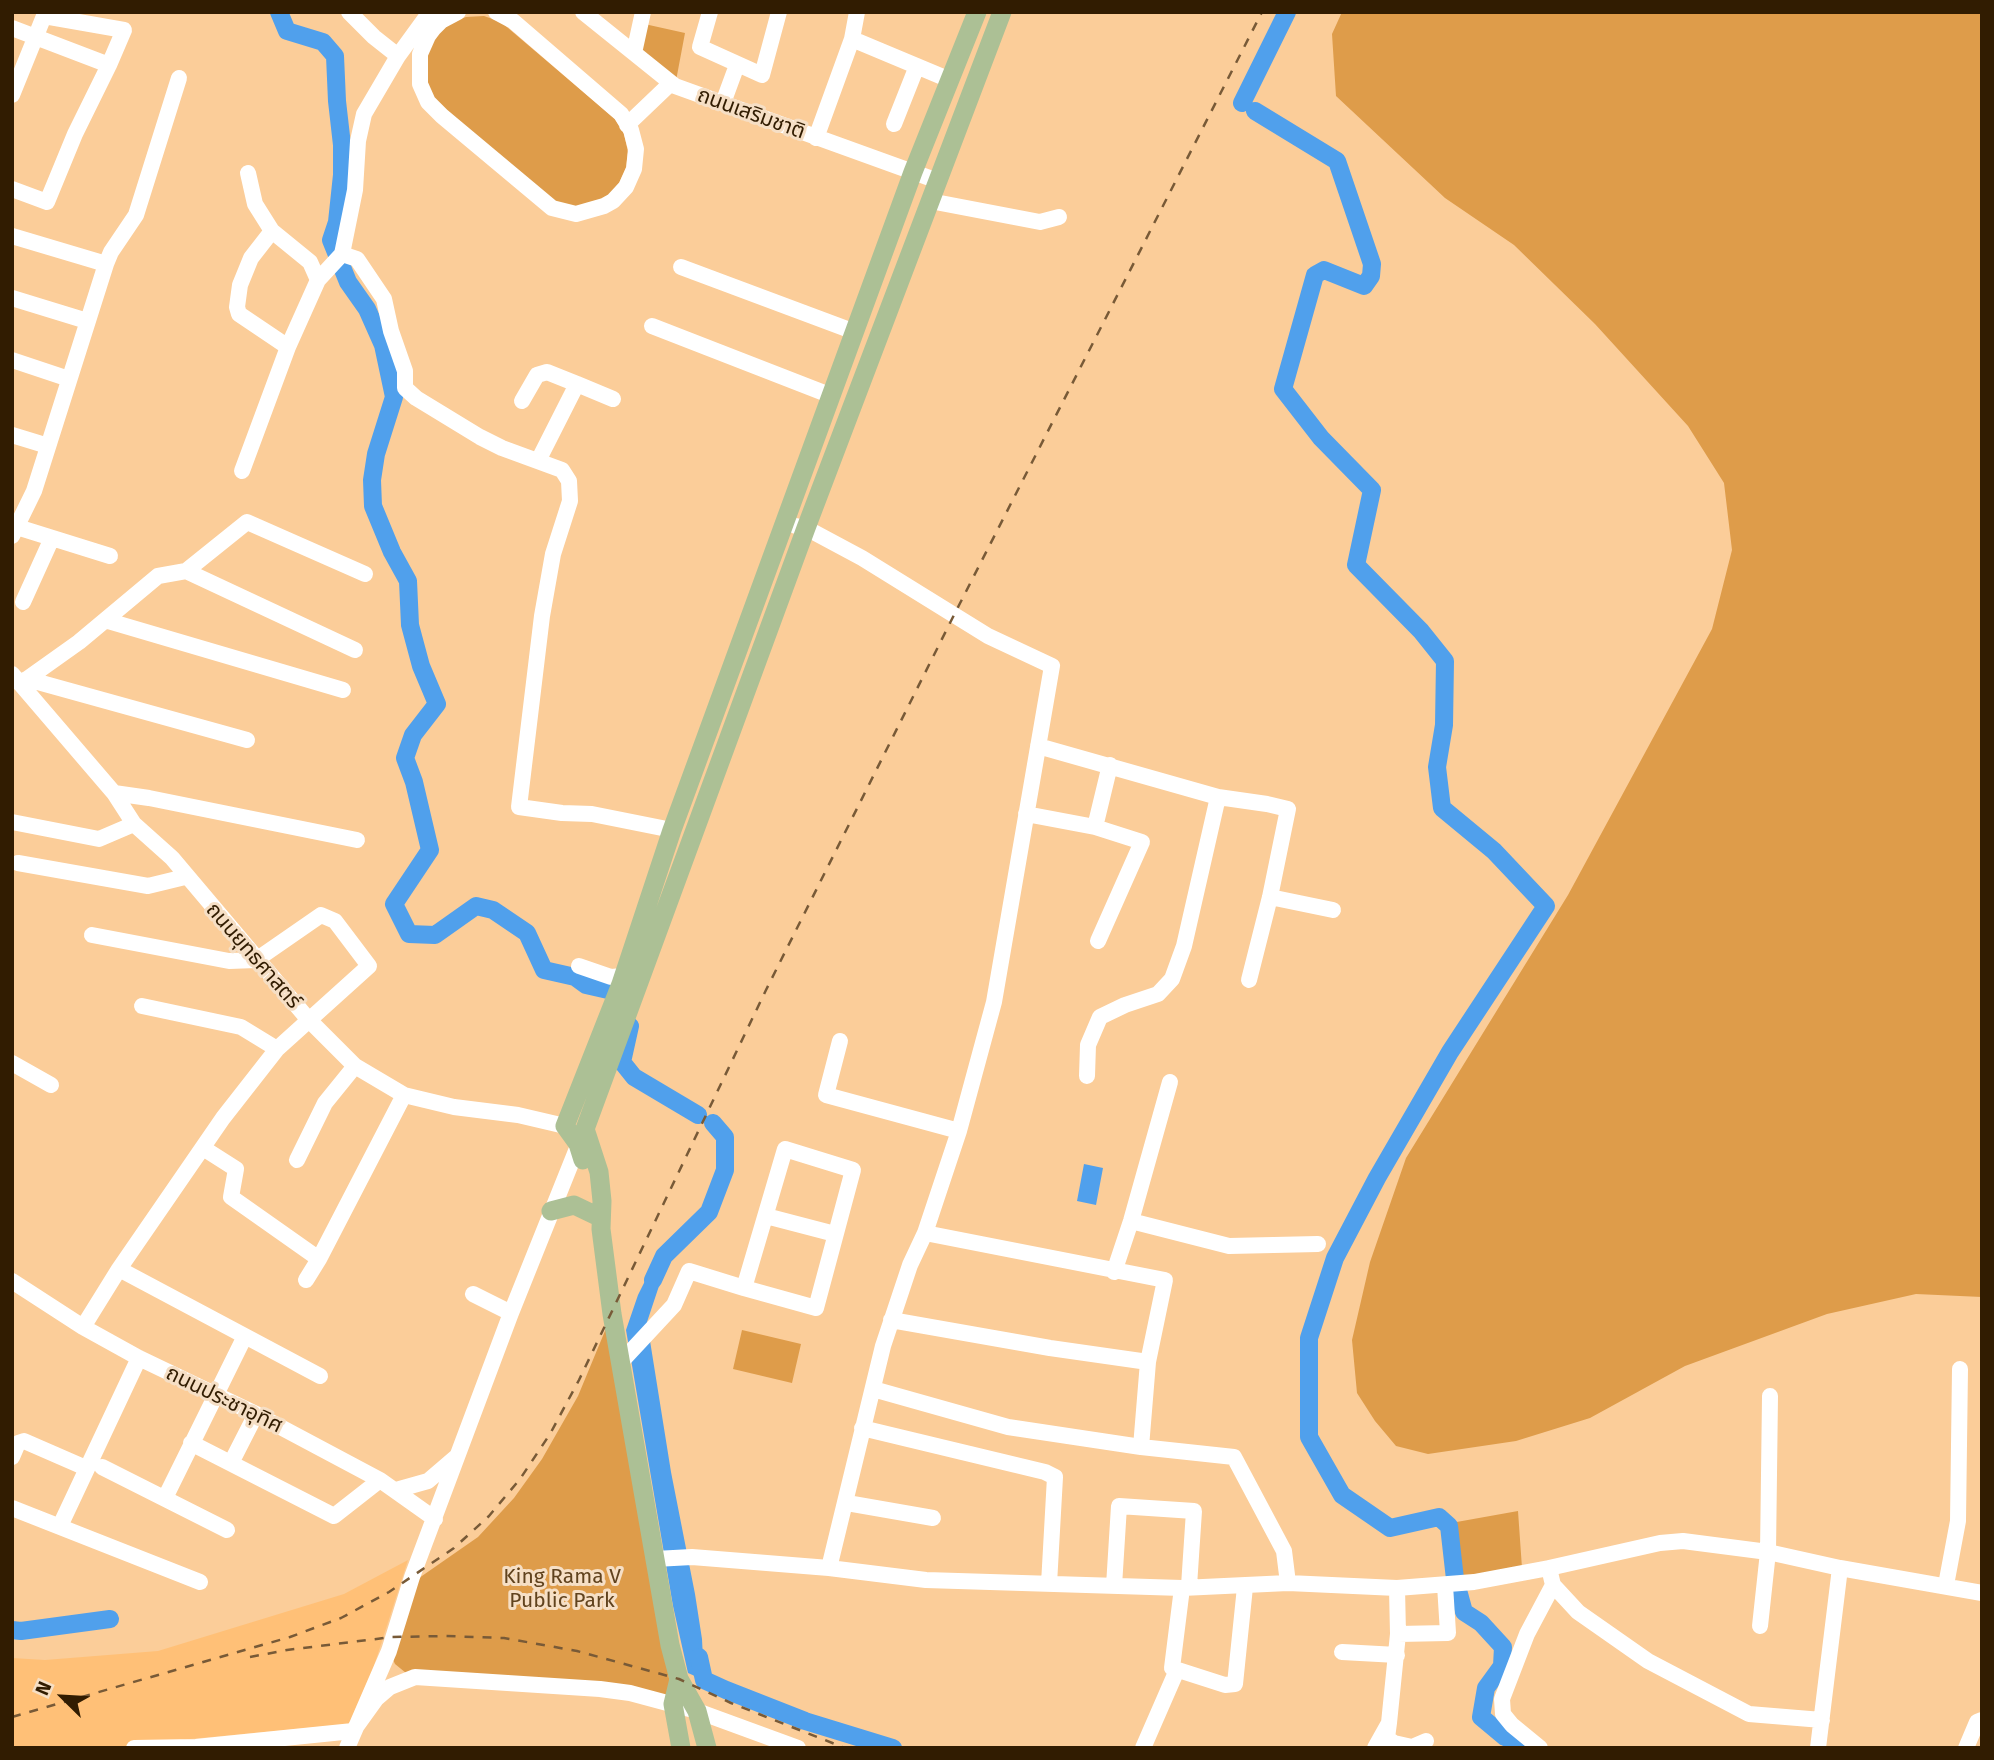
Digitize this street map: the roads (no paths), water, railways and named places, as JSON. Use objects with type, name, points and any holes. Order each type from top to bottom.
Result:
[{"type":"main road","points":[[707,1748],[697,1711],[679,1679],[670,1645],[659,1558],[582,1137],[597,1095],[609,1037],[672,830],[913,172],[977,12]]},
{"type":"main road","points":[[626,984],[662,924],[806,528],[1002,12]]},
{"type":"main road","points":[[595,1160],[582,1137],[565,1126],[609,1037]]},
{"type":"main road","points":[[597,1095],[598,1137],[595,1160],[602,1201],[599,1222]]},
{"type":"main road","points":[[551,1211],[574,1205],[599,1222]]},
{"type":"main road","points":[[679,1679],[673,1704],[680,1739]]},
{"type":"street","points":[[349,12],[374,37],[398,55]]},
{"type":"street","points":[[242,471],[288,348],[318,280],[339,257],[355,190],[358,141],[364,114],[398,55],[430,12]]},
{"type":"street","points":[[458,12],[441,21],[424,45],[419,64],[420,84],[428,102],[547,205],[566,213],[584,213],[604,206],[620,194],[630,178],[635,159],[634,140],[621,114],[507,16],[497,13]]},
{"type":"street","name":"ถนนเสริมชาติ","points":[[583,12],[671,83],[937,181]]},
{"type":"street","points":[[634,53],[643,12]]},
{"type":"street","points":[[710,12],[700,47],[762,75],[779,12]]},
{"type":"street","points":[[816,138],[852,39],[857,12]]},
{"type":"street","points":[[12,95],[44,16],[124,30],[110,65],[75,134],[47,202],[12,189]]},
{"type":"street","points":[[12,28],[110,65]]},
{"type":"street","points":[[852,39],[950,80]]},
{"type":"street","points":[[723,103],[737,65]]},
{"type":"street","points":[[894,124],[917,66]]},
{"type":"street","points":[[110,556],[52,538],[15,532],[34,491],[106,264],[119,238],[136,215],[179,78]]},
{"type":"street","points":[[627,125],[671,83]]},
{"type":"street","points":[[248,173],[255,204],[272,231],[310,262],[318,280]]},
{"type":"street","points":[[930,201],[1040,222],[1059,216]]},
{"type":"street","points":[[272,231],[251,258],[240,285],[237,307],[239,314],[288,348]]},
{"type":"street","points":[[12,236],[106,264]]},
{"type":"street","points":[[339,257],[356,260],[384,299],[391,331],[405,371],[405,388],[416,398],[480,437],[562,470],[569,481],[570,500],[553,554],[547,586],[519,807],[592,814],[672,830]]},
{"type":"street","points":[[681,267],[855,332]]},
{"type":"street","points":[[12,298],[87,321]]},
{"type":"street","points":[[652,326],[832,396]]},
{"type":"street","points":[[12,360],[68,379]]},
{"type":"street","points":[[522,401],[537,374],[547,372],[613,399]]},
{"type":"street","points":[[538,461],[577,384]]},
{"type":"street","points":[[12,435],[48,446]]},
{"type":"street","points":[[20,679],[79,642],[158,576],[186,570],[247,522],[365,574]]},
{"type":"street","points":[[784,522],[806,528],[862,558],[988,636],[1052,666],[994,1002],[959,1131],[925,1234],[910,1265],[891,1320],[829,1569]]},
{"type":"street","points":[[23,602],[52,538]]},
{"type":"street","points":[[186,570],[355,650]]},
{"type":"street","points":[[105,620],[344,690]]},
{"type":"street","points":[[20,679],[247,740]]},
{"type":"street","name":"ถนนยุทธศาสตร์","points":[[20,679],[114,793],[134,824],[172,858],[256,960],[308,1019],[355,1066],[404,1096],[454,1107],[518,1115],[565,1126]]},
{"type":"street","points":[[1038,746],[1218,797],[1288,809],[1249,980]]},
{"type":"street","points":[[1095,827],[1110,765]]},
{"type":"street","points":[[114,793],[357,840]]},
{"type":"street","points":[[1087,1076],[1088,1045],[1100,1017],[1158,994],[1172,979],[1184,946],[1218,797]]},
{"type":"street","points":[[1026,814],[1095,827],[1142,842],[1098,941]]},
{"type":"street","points":[[12,822],[99,839],[134,824]]},
{"type":"street","points":[[18,863],[148,886],[185,877]]},
{"type":"street","points":[[1270,897],[1333,910]]},
{"type":"street","points":[[83,1327],[119,1269],[223,1118],[277,1049],[369,966],[335,921],[321,915],[256,960],[229,961],[92,935]]},
{"type":"street","points":[[579,966],[626,984]]},
{"type":"street","points":[[142,1006],[241,1027],[277,1049]]},
{"type":"street","points":[[840,1041],[826,1095],[959,1131]]},
{"type":"street","points":[[12,1063],[51,1085]]},
{"type":"street","points":[[297,1160],[325,1102],[355,1066]]},
{"type":"street","points":[[1114,1272],[1170,1082]]},
{"type":"street","points":[[306,1280],[404,1096]]},
{"type":"street","points":[[347,1748],[389,1651],[402,1604],[511,1312],[582,1137]]},
{"type":"street","points":[[203,1148],[236,1169],[231,1197],[319,1259]]},
{"type":"street","points":[[623,1360],[674,1305],[689,1271],[744,1288],[816,1308],[853,1170],[786,1149],[744,1288]]},
{"type":"street","points":[[766,1216],[835,1234]]},
{"type":"street","points":[[1131,1221],[1229,1246],[1318,1244]]},
{"type":"street","points":[[925,1234],[1165,1280],[1148,1362],[1141,1447]]},
{"type":"street","points":[[119,1269],[244,1338],[320,1376]]},
{"type":"street","name":"ถนนประชาอุทิศ","points":[[12,1281],[83,1327],[139,1358],[380,1480],[435,1519]]},
{"type":"street","points":[[473,1294],[511,1312]]},
{"type":"street","points":[[891,1320],[1148,1362]]},
{"type":"street","points":[[165,1498],[244,1338]]},
{"type":"street","points":[[60,1526],[94,1467],[139,1358]]},
{"type":"street","points":[[1946,1586],[1958,1521],[1960,1369]]},
{"type":"street","points":[[873,1389],[1008,1427],[1141,1447],[1234,1457],[1284,1551],[1288,1583]]},
{"type":"street","points":[[1760,1626],[1768,1552],[1770,1396]]},
{"type":"street","points":[[231,1463],[256,1415]]},
{"type":"street","points":[[862,1428],[1045,1472],[1055,1478],[1049,1584]]},
{"type":"street","points":[[12,1457],[18,1443],[24,1440],[165,1498],[227,1530]]},
{"type":"street","points":[[191,1443],[334,1516],[380,1480]]},
{"type":"street","points":[[396,1490],[428,1481],[460,1452]]},
{"type":"street","points":[[847,1503],[933,1518]]},
{"type":"street","points":[[1114,1586],[1119,1506],[1194,1510],[1186,1587],[1172,1668],[1225,1685],[1235,1684],[1245,1587]]},
{"type":"street","points":[[12,1508],[200,1581]]},
{"type":"street","points":[[659,1558],[692,1557],[926,1580],[1186,1587],[1245,1587],[1288,1583],[1397,1588],[1474,1582],[1660,1543],[1683,1541],[1768,1552],[1840,1568],[1982,1593]]},
{"type":"street","points":[[1549,1568],[1553,1585],[1578,1612],[1648,1661],[1749,1714],[1822,1720]]},
{"type":"street","points":[[1818,1748],[1840,1568]]},
{"type":"street","points":[[1398,1634],[1448,1633],[1447,1585]]},
{"type":"street","points":[[1540,1748],[1503,1714],[1502,1699],[1527,1634],[1553,1585]]},
{"type":"street","points":[[1397,1588],[1397,1655],[1387,1738],[1394,1743],[1412,1747],[1426,1741]]},
{"type":"street","points":[[389,1651],[399,1668],[415,1677]]},
{"type":"street","points":[[1342,1652],[1397,1655]]},
{"type":"street","points":[[1143,1748],[1177,1670]]},
{"type":"street","points":[[134,1748],[196,1747],[354,1731],[376,1699],[390,1687],[415,1677],[630,1693],[697,1711],[798,1748]]},
{"type":"street","points":[[630,1693],[660,1707],[680,1739]]},
{"type":"street","points":[[1966,1748],[1977,1722],[1982,1720]]},
{"type":"street","points":[[1375,1748],[1389,1723]]},
{"type":"water","points":[[1084,1164],[1103,1168],[1096,1205],[1077,1201]]},
{"type":"water","points":[[657,1257],[667,1262],[647,1322],[671,1472],[695,1594],[702,1639],[704,1680],[688,1673],[673,1606],[626,1330],[638,1295]]},
{"type":"waterway","points":[[279,12],[287,31],[323,42],[335,56],[342,175],[337,222],[331,240],[348,282],[367,309],[383,345],[394,397],[376,454],[372,480],[373,506],[392,552],[408,581],[410,625],[421,666],[437,704],[413,735],[405,758],[414,782],[430,850],[394,904],[409,934],[435,935],[476,906],[493,910],[527,933],[544,970],[575,977],[586,985],[630,999]]},
{"type":"waterway","points":[[1242,103],[1287,12]]},
{"type":"waterway","points":[[1255,111],[1337,161],[1372,264],[1371,276],[1364,286],[1324,270],[1315,275],[1283,389],[1321,438],[1372,490],[1356,565],[1421,631],[1445,661],[1444,725],[1437,767],[1442,808],[1494,851],[1546,906],[1450,1052],[1377,1178],[1335,1258],[1309,1338],[1309,1437],[1342,1495],[1390,1528],[1439,1517],[1449,1526],[1455,1579],[1464,1612],[1481,1623],[1503,1647],[1502,1666],[1486,1688],[1481,1717],[1505,1737],[1528,1748]]},
{"type":"waterway","points":[[630,1026],[622,1062],[634,1077],[698,1115]]},
{"type":"waterway","points":[[653,1280],[664,1256],[709,1212],[725,1170],[725,1137],[713,1123]]},
{"type":"waterway","points":[[12,1630],[110,1619]]},
{"type":"waterway","points":[[699,1657],[704,1680],[805,1721],[893,1748]]},
{"type":"railway","points":[[12,1717],[290,1637],[341,1618],[389,1592],[454,1548],[489,1516],[520,1479],[550,1434],[579,1380],[766,990],[1262,12]]},
{"type":"railway","points":[[250,1657],[392,1637],[504,1638],[577,1651],[679,1679],[731,1703],[845,1748]]},
{"type":"park label","name":"King Rama V Public Park","points":[[562,1589]]}]
